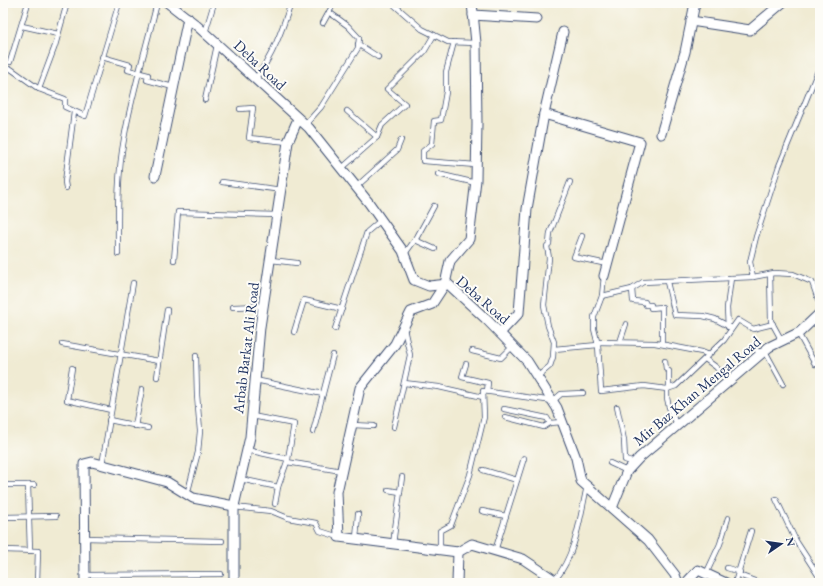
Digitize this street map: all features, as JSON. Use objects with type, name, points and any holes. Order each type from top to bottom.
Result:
[{"type":"street","points":[[472,3],[476,43],[478,124],[476,183],[469,240],[450,261],[445,284],[432,304],[411,312],[395,344],[360,388],[337,492],[339,537],[440,551],[458,552],[472,544],[523,559],[557,582]]},
{"type":"street","points":[[661,134],[685,52],[695,3]]},
{"type":"street","points":[[691,21],[750,30],[782,3]]},
{"type":"street","name":"Deba Road","points":[[172,4],[218,44],[301,122],[356,187],[381,220],[404,255],[414,280],[429,286],[448,284],[500,333],[527,361],[553,401],[576,458],[580,481],[648,540],[675,575],[678,583]]},
{"type":"street","points":[[473,15],[537,19]]},
{"type":"street","points":[[155,176],[188,18]]},
{"type":"street","points":[[500,333],[519,313],[527,209],[544,114],[563,32]]},
{"type":"street","points":[[544,114],[640,142],[604,276]]},
{"type":"street","name":"Arbab Barkat Ali Road","points":[[234,583],[234,506],[247,450],[252,416],[263,306],[282,190],[288,142],[301,122]]},
{"type":"street","name":"Mir Baz Khan Mengal Road","points":[[612,508],[627,471],[635,462],[729,382],[760,351],[798,333],[820,313]]},
{"type":"street","points":[[85,579],[84,464],[92,462],[167,482],[193,498],[234,506]]},
{"type":"street","points":[[457,583],[458,552]]},
{"type":"street","points":[[686,583],[698,570],[726,583]]},
{"type":"lane","points":[[10,62],[28,3]]},
{"type":"lane","points":[[39,89],[67,3]]},
{"type":"lane","points":[[3,69],[11,69],[39,89],[65,99],[65,107],[84,116],[119,3]]},
{"type":"lane","points":[[118,254],[118,196],[124,140],[157,3]]},
{"type":"lane","points":[[205,33],[214,3]]},
{"type":"lane","points":[[255,79],[268,62],[277,43],[291,3]]},
{"type":"lane","points":[[324,23],[334,3]]},
{"type":"lane","points":[[392,3],[422,29],[448,42],[476,43]]},
{"type":"lane","points":[[301,122],[321,107],[358,48],[359,38],[348,26],[329,12]]},
{"type":"lane","points":[[22,26],[58,34]]},
{"type":"lane","points":[[341,169],[377,137],[382,125],[405,104],[387,89],[424,52],[434,35]]},
{"type":"lane","points":[[454,42],[446,72],[446,92],[442,120],[434,121],[432,144],[423,151],[423,161],[476,165]]},
{"type":"lane","points":[[206,100],[218,44]]},
{"type":"lane","points":[[358,44],[378,57]]},
{"type":"lane","points":[[102,57],[130,65],[128,70],[148,75],[147,80],[173,87]]},
{"type":"lane","points":[[753,277],[750,262],[756,237],[779,166],[820,66]]},
{"type":"lane","points":[[240,109],[253,108],[249,138],[288,142]]},
{"type":"lane","points":[[347,111],[377,137]]},
{"type":"lane","points":[[66,188],[64,182],[74,112]]},
{"type":"lane","points":[[356,187],[397,150],[401,140]]},
{"type":"lane","points":[[438,174],[476,183]]},
{"type":"lane","points":[[222,182],[282,190]]},
{"type":"lane","points":[[537,377],[550,366],[554,349],[554,342],[548,326],[544,305],[549,258],[547,246],[549,244],[550,233],[570,182]]},
{"type":"lane","points":[[404,255],[415,240],[434,206]]},
{"type":"lane","points":[[174,260],[178,212],[278,215]]},
{"type":"lane","points":[[335,329],[367,232],[381,220]]},
{"type":"lane","points":[[582,236],[574,256],[608,264]]},
{"type":"lane","points":[[415,240],[435,249]]},
{"type":"lane","points":[[271,260],[297,263]]},
{"type":"lane","points":[[770,274],[772,324],[782,341]]},
{"type":"lane","points":[[602,296],[632,289],[643,282],[667,282],[753,277],[770,274],[793,274],[812,282],[820,305]]},
{"type":"lane","points":[[604,276],[602,296],[594,317],[594,329],[598,343],[601,391],[644,386],[668,388],[676,386],[724,340],[730,328],[738,320],[753,329],[772,324]]},
{"type":"lane","points":[[730,328],[728,308],[731,278]]},
{"type":"lane","points":[[667,282],[675,315],[703,316],[715,320],[730,328]]},
{"type":"lane","points":[[102,465],[133,283]]},
{"type":"lane","points":[[632,289],[634,301],[645,302],[646,305],[650,305],[651,308],[662,307],[662,344]]},
{"type":"lane","points":[[294,332],[304,300],[342,309]]},
{"type":"lane","points":[[233,308],[263,306]]},
{"type":"lane","points":[[157,377],[167,310]]},
{"type":"lane","points":[[620,342],[626,324]]},
{"type":"lane","points":[[394,427],[410,355],[404,327]]},
{"type":"lane","points":[[798,333],[816,364]]},
{"type":"lane","points":[[554,349],[598,343],[620,342],[662,344],[702,352],[729,382]]},
{"type":"lane","points":[[62,344],[159,361]]},
{"type":"lane","points":[[472,351],[501,358],[513,346]]},
{"type":"lane","points":[[760,351],[783,384]]},
{"type":"lane","points":[[313,432],[333,355]]},
{"type":"lane","points":[[188,495],[198,452],[200,431],[196,356]]},
{"type":"lane","points":[[665,361],[666,370],[669,371],[666,397],[671,415],[678,425]]},
{"type":"lane","points":[[466,364],[462,377],[488,383],[487,391]]},
{"type":"lane","points":[[72,368],[67,400],[111,410]]},
{"type":"lane","points":[[255,380],[323,394]]},
{"type":"lane","points":[[404,383],[439,387],[484,397]]},
{"type":"lane","points":[[136,426],[142,389]]},
{"type":"lane","points":[[440,551],[440,531],[451,525],[470,475],[484,417],[483,391],[553,401],[561,394],[583,393]]},
{"type":"lane","points":[[617,407],[624,440],[625,460],[635,462]]},
{"type":"lane","points":[[504,409],[547,418],[550,423]]},
{"type":"lane","points":[[252,416],[294,424],[288,460],[278,487],[275,504]]},
{"type":"lane","points":[[505,417],[544,426],[550,423],[562,422]]},
{"type":"lane","points":[[110,420],[148,428]]},
{"type":"lane","points":[[352,425],[374,426]]},
{"type":"lane","points":[[247,450],[342,471]]},
{"type":"lane","points":[[495,551],[524,458]]},
{"type":"lane","points":[[610,463],[627,471]]},
{"type":"lane","points":[[483,470],[517,480]]},
{"type":"lane","points":[[393,544],[402,477]]},
{"type":"lane","points":[[240,479],[278,487]]},
{"type":"lane","points":[[3,485],[34,485]]},
{"type":"lane","points":[[28,485],[30,551]]},
{"type":"lane","points":[[557,582],[574,543],[587,486]]},
{"type":"lane","points":[[388,490],[400,492]]},
{"type":"lane","points":[[776,499],[796,541],[820,578]]},
{"type":"lane","points":[[234,506],[243,509],[272,511],[288,518],[316,524],[320,531],[339,537]]},
{"type":"lane","points":[[482,511],[506,516]]},
{"type":"lane","points":[[356,540],[358,514]]},
{"type":"lane","points":[[3,517],[56,516]]},
{"type":"lane","points":[[706,574],[720,544],[728,518]]},
{"type":"lane","points":[[735,583],[752,531]]},
{"type":"lane","points":[[84,538],[222,541]]},
{"type":"lane","points":[[3,550],[38,551],[37,583]]},
{"type":"lane","points":[[727,568],[760,583]]},
{"type":"lane","points":[[85,579],[221,574]]}]
